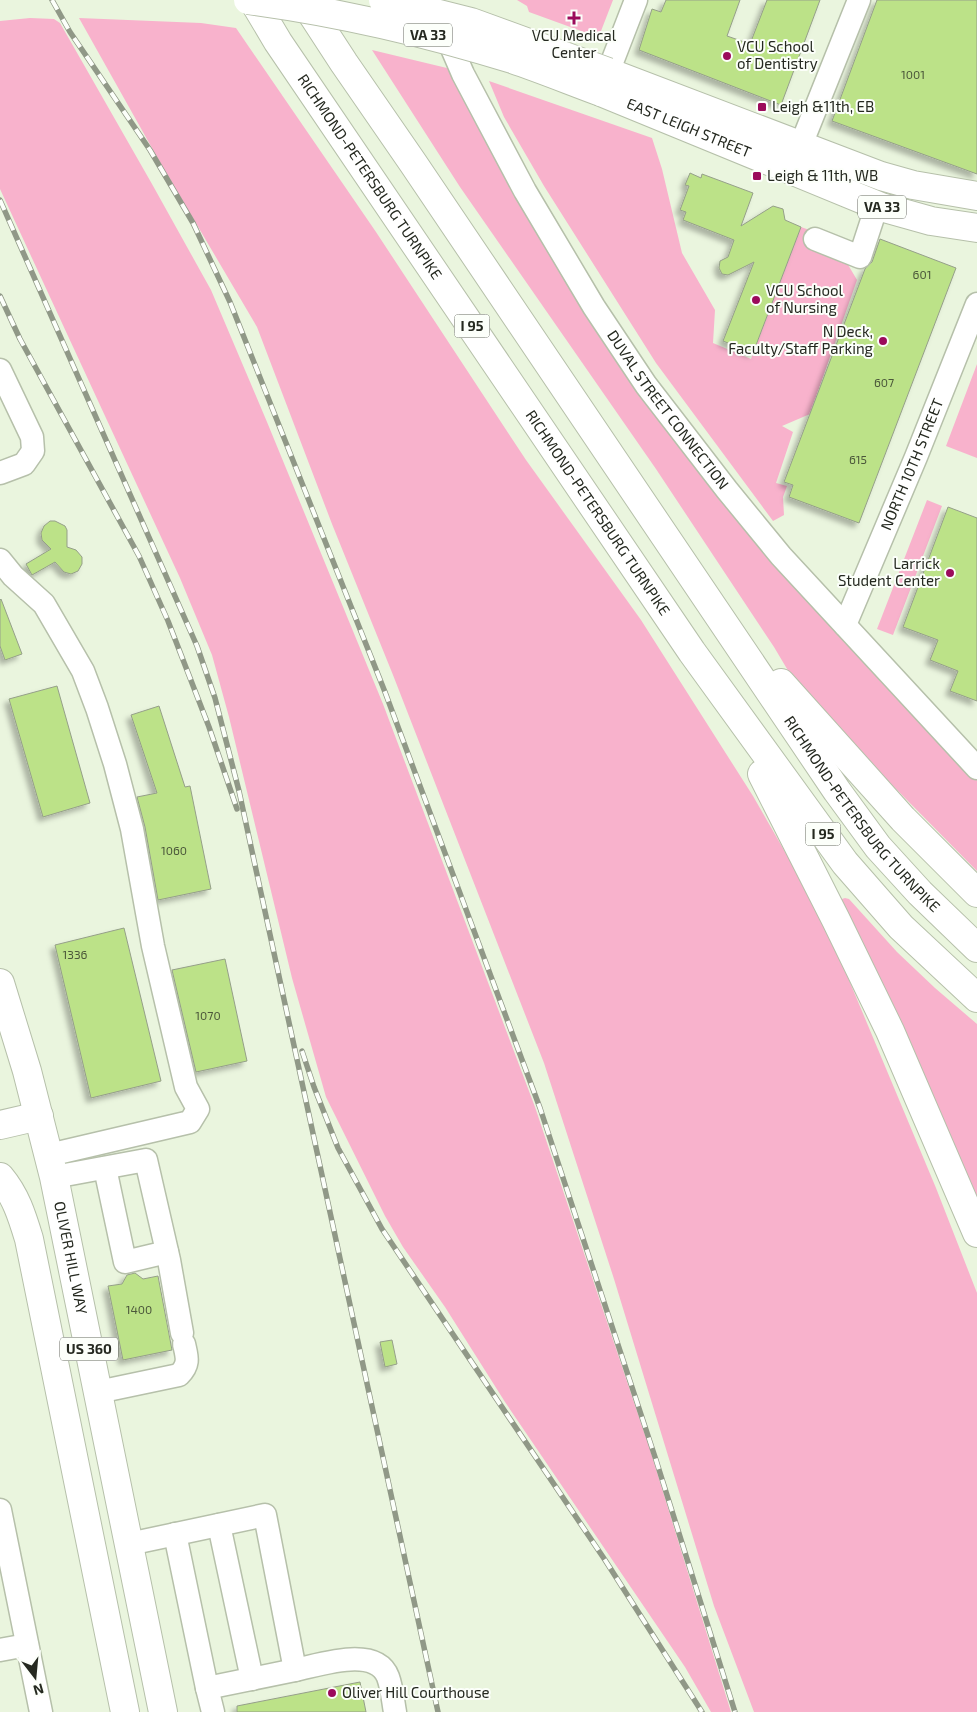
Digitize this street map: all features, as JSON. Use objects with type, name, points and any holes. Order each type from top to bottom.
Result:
[{"type":"main road","name":"VA 33","points":[[248,0],[309,9],[414,31],[513,60],[605,82]]},
{"type":"main road","name":"RICHMOND-PETERSBURG TURNPIKE","points":[[253,0],[278,42],[692,652],[845,863],[901,927],[977,998]]},
{"type":"main road","name":"RICHMOND-PETERSBURG TURNPIKE","points":[[303,0],[837,792],[878,846],[920,893],[977,948]]},
{"type":"main road","points":[[330,0],[356,56],[413,162]]},
{"type":"main road","name":"VA 33","points":[[383,0],[470,22],[605,82]]},
{"type":"main road","name":"EAST LEIGH STREET","points":[[605,82],[796,158],[877,206],[932,221],[977,228]]},
{"type":"main road","name":"EAST LEIGH STREET","points":[[796,158],[913,185],[977,196]]},
{"type":"main road","points":[[720,618],[903,820],[977,893]]},
{"type":"main road","points":[[692,652],[776,801],[836,920],[890,1031],[977,1233]]},
{"type":"main road","name":"OLIVER HILL WAY","points":[[0,983],[17,1036],[51,1166],[163,1712]]},
{"type":"main road","points":[[0,1125],[39,1116]]},
{"type":"main road","name":"US 360","points":[[0,1177],[16,1199],[29,1239],[125,1712]]},
{"type":"street","name":"DUVAL STREET CONNECTION","points":[[435,0],[443,27],[463,74],[524,191],[594,307],[646,385],[780,556],[977,768]]},
{"type":"street","points":[[605,82],[636,0]]},
{"type":"street","points":[[796,158],[861,14]]},
{"type":"street","points":[[815,239],[860,257],[877,206]]},
{"type":"street","name":"NORTH 10TH STREET","points":[[845,625],[916,457],[977,304]]},
{"type":"street","points":[[0,370],[32,438],[33,451],[24,464],[0,473]]},
{"type":"street","points":[[0,560],[13,576],[44,604],[83,671],[97,708],[132,829],[153,946],[186,1088],[198,1109],[190,1122],[51,1166]]},
{"type":"street","points":[[51,1166],[105,1168],[146,1160],[167,1252],[187,1357],[186,1368],[179,1374],[98,1392]]},
{"type":"street","points":[[105,1168],[126,1262],[167,1252]]},
{"type":"street","points":[[0,1510],[41,1712]]},
{"type":"street","points":[[129,1544],[265,1515],[295,1670]]},
{"type":"street","points":[[219,1525],[252,1679]]},
{"type":"street","points":[[175,1534],[212,1712]]},
{"type":"street","points":[[0,1650],[27,1645]]},
{"type":"street","points":[[207,1688],[346,1660],[368,1660],[383,1669],[388,1677],[395,1712]]},
{"type":"shaded area","name":"VCU Medical Center","points":[[517,0],[613,0],[601,31],[595,36],[529,12],[527,6]]},
{"type":"shaded area","points":[[30,18],[54,19],[60,23],[211,290],[267,422],[383,704],[535,1107],[651,1453],[731,1712],[711,1712],[685,1667],[505,1402],[445,1307],[403,1247],[385,1216],[326,1097],[292,978],[229,717],[212,655],[180,578],[0,189],[0,21]]},
{"type":"shaded area","points":[[79,18],[201,23],[236,28],[376,232],[526,460],[641,620],[753,796],[823,918],[936,1188],[977,1293],[977,1712],[754,1712],[714,1606],[614,1279],[544,1063],[332,524],[257,327],[157,157]]},
{"type":"shaded area","points":[[372,50],[451,69],[530,218],[886,680],[977,780],[977,871],[831,723],[796,684],[774,647],[656,469],[460,187]]},
{"type":"shaded area","points":[[489,81],[652,138],[662,169],[682,253],[715,310],[713,343],[751,359],[801,227],[815,232],[847,263],[857,280],[810,414],[782,426],[793,432],[776,483],[787,486],[783,497],[784,515],[773,521],[656,363],[544,186],[504,117]]},
{"type":"shaded area","points":[[977,364],[977,458],[946,446]]},
{"type":"shaded area","points":[[927,500],[942,506],[893,635],[877,629]]},
{"type":"shaded area","points":[[845,898],[849,899],[897,952],[977,1024],[977,1207],[840,903]]},
{"type":"building","name":"VCU School of Dentistry","points":[[666,0],[740,0],[727,36],[750,44],[767,0],[820,0],[781,105],[639,50],[652,9],[661,12]]},
{"type":"building","points":[[877,0],[977,0],[977,174],[832,121]]},
{"type":"building","name":"VCU School of Nursing","points":[[690,173],[701,178],[702,174],[753,193],[741,226],[773,206],[783,209],[785,220],[801,227],[753,353],[723,341],[754,262],[728,275],[722,274],[719,268],[720,261],[728,257],[734,240],[683,220],[686,212],[680,210],[689,186],[685,185]]},
{"type":"building","name":"N Deck, Faculty/Staff Parking","points":[[880,239],[956,268],[859,523],[789,497],[793,485],[784,482],[865,269],[872,262]]},
{"type":"building","name":"Larrick Student Center","points":[[948,507],[977,518],[977,701],[950,691],[958,671],[930,660],[938,640],[903,627]]},
{"type":"building","points":[[50,521],[55,521],[65,526],[67,530],[67,547],[76,550],[82,557],[82,564],[78,571],[71,574],[64,572],[55,562],[32,575],[26,564],[51,549],[42,540],[41,533],[44,526]]},
{"type":"building","points":[[1,599],[22,654],[5,660],[0,646]]},
{"type":"building","points":[[57,686],[90,803],[43,817],[9,699]]},
{"type":"building","points":[[159,706],[185,787],[190,786],[211,889],[158,900],[145,827],[137,797],[157,793],[131,715]]},
{"type":"building","points":[[124,928],[161,1081],[91,1098],[55,945]]},
{"type":"building","points":[[225,959],[247,1061],[196,1072],[172,970]]},
{"type":"building","points":[[135,1273],[143,1279],[158,1276],[172,1350],[123,1360],[108,1286],[122,1284],[127,1275]]},
{"type":"building","points":[[392,1340],[397,1364],[385,1367],[380,1342]]},
{"type":"building","name":"Oliver Hill Courthouse","points":[[360,1682],[366,1712],[237,1712],[237,1706]]},
{"type":"railway","points":[[52,0],[70,32],[150,150],[193,223],[230,302],[385,692],[540,1108],[656,1460],[735,1712]]},
{"type":"railway","points":[[0,200],[197,646],[215,698],[239,791],[438,1712]]},
{"type":"railway","points":[[0,296],[20,339],[139,556],[168,621],[209,727],[237,809]]},
{"type":"railway","points":[[302,1051],[338,1148],[382,1229],[605,1560],[702,1712]]},
{"type":"place","name":"VCU Medical Center","points":[[574,18]]},
{"type":"place","name":"VCU School of Dentistry","points":[[727,56]]},
{"type":"place","name":"Leigh &11th, EB","points":[[762,107]]},
{"type":"place","name":"Leigh & 11th, WB","points":[[757,176]]},
{"type":"place","name":"VCU School of Nursing","points":[[756,300]]},
{"type":"place","name":"N Deck, Faculty/Staff Parking","points":[[883,341]]},
{"type":"place","name":"Larrick Student Center","points":[[950,573]]},
{"type":"place","name":"Oliver Hill Courthouse","points":[[332,1693]]}]
